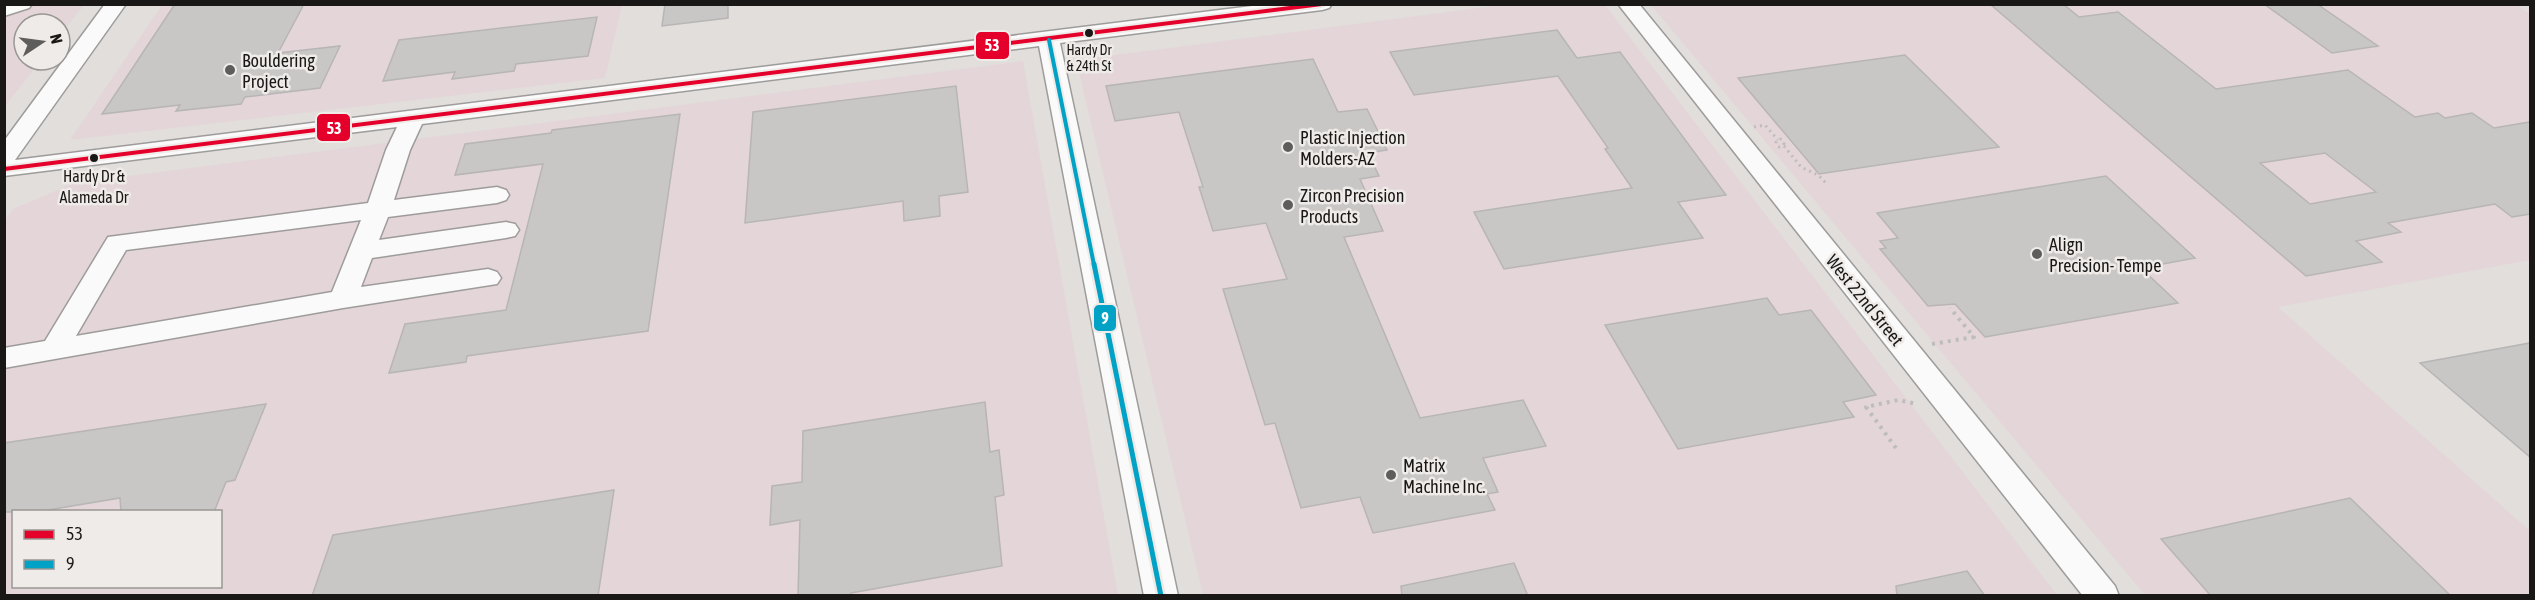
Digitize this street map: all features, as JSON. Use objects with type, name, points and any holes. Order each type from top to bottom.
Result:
[{"type":"street","points":[[4,10],[22,4]]},
{"type":"street","points":[[4,158],[116,4]]},
{"type":"street","points":[[4,169],[1049,40],[1322,4]]},
{"type":"street","name":"West 22nd Street","points":[[1628,4],[2103,596]]},
{"type":"street","points":[[1049,40],[1161,596]]},
{"type":"street","points":[[343,299],[378,210],[398,150],[413,117]]},
{"type":"street","points":[[54,350],[117,243],[497,195]]},
{"type":"street","points":[[362,251],[506,230]]},
{"type":"street","points":[[4,358],[343,299],[488,278]]},
{"type":"path","points":[[1748,128],[1765,125],[1778,140],[1776,144],[1784,146],[1801,167],[1818,175],[1827,184]]},
{"type":"path","points":[[1924,345],[1974,337],[1950,308]]},
{"type":"path","points":[[1896,448],[1866,407],[1898,400],[1912,405],[1926,402]]},
{"type":"shaded area","points":[[2515,4],[2530,14],[2530,260],[2278,307],[2530,531],[2530,595],[2145,595],[1651,5]]},
{"type":"shaded area","points":[[5,5],[84,5],[72,20],[72,12],[12,12],[12,72],[32,72],[5,106]]},
{"type":"shaded area","points":[[162,5],[622,5],[605,78],[70,140]]},
{"type":"shaded area","points":[[1501,5],[1605,5],[2057,595],[1203,595],[1076,60]]},
{"type":"shaded area","points":[[1023,61],[1118,595],[5,596],[4,221],[13,209],[74,183]]},
{"type":"building","name":"Bouldering Project","points":[[175,4],[304,4],[278,53],[340,46],[320,88],[245,97],[241,104],[176,111],[180,105],[102,114]]},
{"type":"building","points":[[665,4],[728,4],[728,18],[662,26]]},
{"type":"building","points":[[1990,4],[2063,4],[2079,17],[2118,12],[2216,89],[2348,70],[2415,117],[2438,113],[2445,118],[2472,113],[2494,128],[2530,122],[2530,214],[2512,217],[2495,204],[2388,223],[2401,232],[2356,241],[2382,262],[2306,276]],"holes":[[[2325,153],[2376,192],[2310,204],[2260,163]]]},
{"type":"building","points":[[2264,4],[2317,4],[2378,46],[2332,53]]},
{"type":"building","points":[[597,17],[588,56],[516,64],[514,71],[452,79],[455,72],[383,81],[399,40]]},
{"type":"building","points":[[1557,30],[1577,58],[1620,52],[1726,195],[1678,202],[1703,238],[1504,269],[1474,212],[1632,188],[1605,149],[1608,148],[1558,76],[1414,95],[1390,52]]},
{"type":"building","points":[[1905,55],[1999,147],[1819,174],[1738,78]]},
{"type":"building","points":[[1313,59],[1338,112],[1367,109],[1387,150],[1368,153],[1379,176],[1360,179],[1383,231],[1344,237],[1420,418],[1523,400],[1546,446],[1483,458],[1498,492],[1487,494],[1495,510],[1373,533],[1360,497],[1301,508],[1275,423],[1265,425],[1223,289],[1287,279],[1266,223],[1213,231],[1199,187],[1203,187],[1179,112],[1115,121],[1106,86]]},
{"type":"building","points":[[956,86],[968,192],[939,196],[940,216],[904,221],[903,201],[745,223],[753,112]]},
{"type":"building","points":[[680,114],[648,331],[467,356],[466,362],[389,373],[405,324],[506,310],[543,164],[455,175],[465,144],[551,133],[552,130]]},
{"type":"building","name":"Align Precision- Tempe","points":[[2106,176],[2195,258],[2141,268],[2178,303],[1985,337],[1955,304],[1928,306],[1880,249],[1886,248],[1880,241],[1898,238],[1877,213]]},
{"type":"building","points":[[1767,298],[1779,315],[1811,310],[1876,395],[1843,402],[1854,417],[1678,449],[1605,325]]},
{"type":"building","points":[[2530,343],[2530,457],[2420,363]]},
{"type":"building","points":[[985,402],[990,452],[999,450],[1004,495],[995,497],[1002,566],[851,593],[851,596],[798,596],[800,520],[770,525],[772,486],[802,482],[803,431]]},
{"type":"building","points":[[266,404],[235,480],[226,482],[215,510],[121,510],[120,498],[48,510],[4,512],[4,443]]},
{"type":"building","points":[[614,490],[598,596],[312,596],[333,535]]},
{"type":"building","points":[[2350,498],[2451,596],[2211,596],[2161,539]]},
{"type":"building","points":[[1514,563],[1528,596],[1402,596],[1401,586]]},
{"type":"building","points":[[1967,571],[1985,596],[1897,596],[1896,586]]},
{"type":"transit line","name":"53","points":[[4,169],[1322,4]]},
{"type":"transit line","name":"9","points":[[1049,40],[1161,596]]},
{"type":"place","name":"Hardy Dr & 24th St","points":[[1089,33]]},
{"type":"place","name":"Bouldering Project","points":[[230,70]]},
{"type":"place","name":"Plastic Injection Molders-AZ","points":[[1288,147]]},
{"type":"place","name":"Hardy Dr & Alameda Dr","points":[[94,158]]},
{"type":"place","name":"Zircon Precision Products","points":[[1288,205]]},
{"type":"place","name":"Align Precision- Tempe","points":[[2037,254]]},
{"type":"place","name":"Matrix Machine Inc.","points":[[1391,475]]}]
